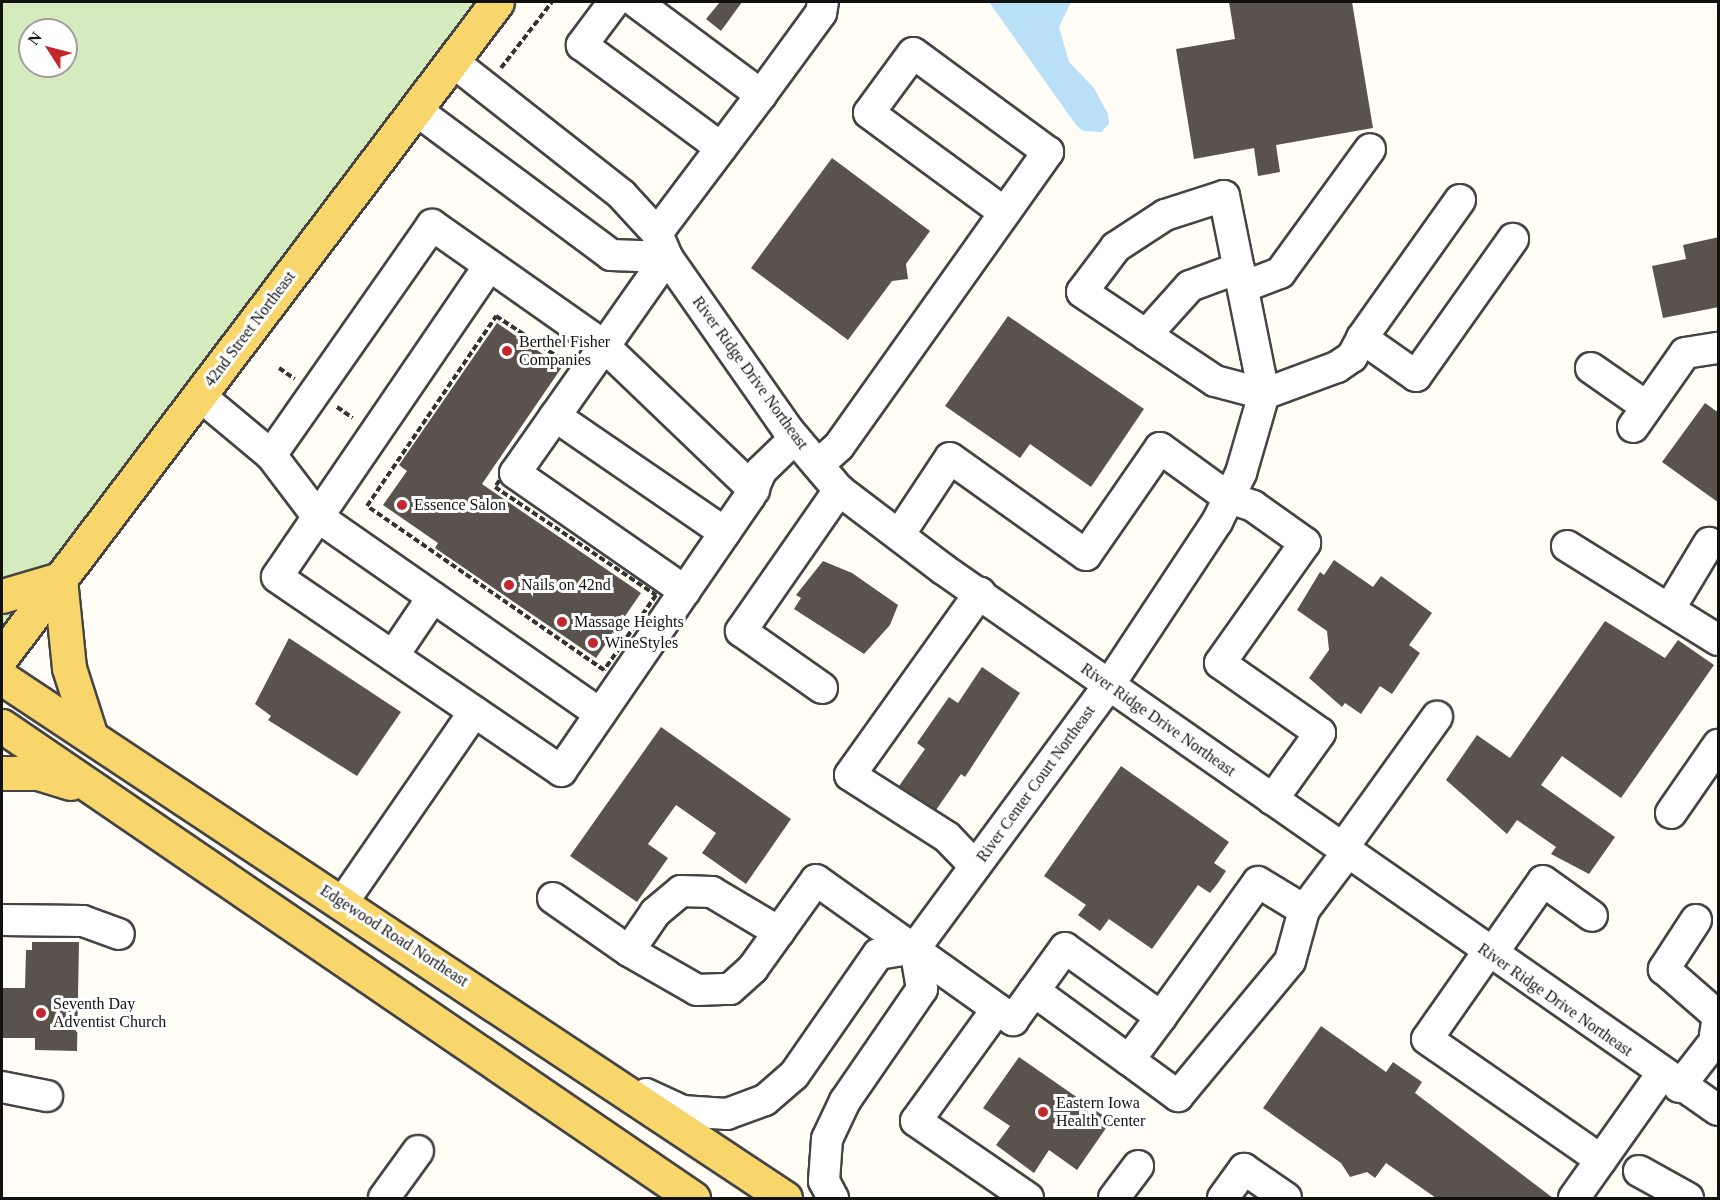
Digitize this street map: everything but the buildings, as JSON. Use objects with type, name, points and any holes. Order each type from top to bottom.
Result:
[{"type":"main road","name":"42nd Street Northeast","points":[[2,656],[497,2]]},
{"type":"main road","points":[[2,596],[60,579],[69,668],[91,737]]},
{"type":"main road","name":"Edgewood Road Northeast","points":[[2,678],[610,1078],[785,1198]]},
{"type":"main road","points":[[2,726],[693,1198]]},
{"type":"main road","points":[[2,773],[38,773],[94,790]]},
{"type":"street","points":[[614,2],[582,45],[721,148]]},
{"type":"street","points":[[636,2],[761,94]]},
{"type":"street","points":[[685,591],[515,473],[604,346],[721,148],[821,13],[823,2]]},
{"type":"street","points":[[818,465],[839,446],[1048,152],[913,53],[869,113],[1004,212]]},
{"type":"street","name":"River Ridge Drive Northeast","points":[[452,61],[622,195],[662,245],[795,438],[839,490],[1109,685],[1670,1081],[1719,1110]]},
{"type":"street","points":[[416,110],[611,255],[662,245]]},
{"type":"street","points":[[1146,335],[1190,286],[1280,273],[1370,149]]},
{"type":"street","points":[[1264,394],[1224,196],[1174,211],[1130,236],[1082,292],[1215,381],[1264,394],[1337,367],[1352,357],[1362,338],[1460,200]]},
{"type":"street","points":[[271,455],[432,225],[604,346],[754,490]]},
{"type":"street","points":[[1362,338],[1416,376],[1513,239]]},
{"type":"street","points":[[489,266],[277,577],[561,771],[754,490],[761,471],[795,438]]},
{"type":"street","points":[[1591,368],[1640,417],[1685,353],[1719,348]]},
{"type":"street","name":"River Center Court Northeast","points":[[915,948],[1109,685],[1229,498],[1264,394]]},
{"type":"street","points":[[199,395],[271,455],[318,517],[600,714]]},
{"type":"street","points":[[555,416],[725,533]]},
{"type":"street","points":[[899,535],[950,458],[1086,555],[1160,448],[1229,498],[1253,506],[1305,543],[1220,663],[1320,733],[1272,800]]},
{"type":"street","points":[[822,688],[741,632],[839,490]]},
{"type":"street","points":[[1671,608],[1709,543]]},
{"type":"street","points":[[1566,546],[1631,590],[1644,590],[1719,640]]},
{"type":"street","points":[[975,866],[947,837],[850,775],[980,593]]},
{"type":"street","points":[[393,656],[433,597]]},
{"type":"street","points":[[343,902],[474,712]]},
{"type":"street","points":[[1034,991],[1178,1095],[1290,961],[1304,910],[1437,717]]},
{"type":"street","points":[[1671,813],[1719,745]]},
{"type":"street","points":[[553,898],[630,951],[697,990],[730,989],[779,932],[816,880],[915,948],[1013,1020],[1065,948],[1161,1017]]},
{"type":"street","points":[[1592,916],[1543,881],[1427,1039],[1601,1160]]},
{"type":"street","points":[[1129,1060],[1258,882],[1304,910]]},
{"type":"street","points":[[630,951],[655,913],[681,891],[712,892],[779,932]]},
{"type":"street","points":[[2,920],[83,921],[119,934]]},
{"type":"street","points":[[1574,1198],[1601,1160],[1670,1081],[1717,1036],[1718,1016],[1664,969],[1696,920]]},
{"type":"street","points":[[610,1078],[682,1111],[727,1113],[765,1100],[794,1075],[878,954],[915,948]]},
{"type":"street","points":[[833,1198],[825,1181],[827,1139],[845,1101],[922,989],[915,948]]},
{"type":"street","points":[[997,1009],[916,1120],[1028,1198]]},
{"type":"street","points":[[2,1087],[47,1096]]},
{"type":"street","points":[[384,1198],[418,1151]]},
{"type":"street","points":[[1114,1198],[1138,1166]]},
{"type":"street","points":[[1223,1198],[1244,1169],[1286,1198]]},
{"type":"street","points":[[1639,1171],[1688,1198]]},
{"type":"path","points":[[497,73],[552,2]]},
{"type":"path","points":[[329,402],[362,425]]},
{"type":"green space","points":[[2,2],[497,2],[2,655]]},
{"type":"water","points":[[989,2],[1071,2],[1059,27],[1069,62],[1094,88],[1108,114],[1109,124],[1101,132],[1083,131],[1076,125]]},
{"type":"place","name":"Berthel Fisher Companies","points":[[507,351]]},
{"type":"place","name":"Essence Salon","points":[[402,505]]},
{"type":"place","name":"Nails on 42nd","points":[[509,585]]},
{"type":"place","name":"Massage Heights","points":[[562,622]]},
{"type":"place","name":"WineStyles","points":[[593,643]]},
{"type":"place","name":"Seventh Day Adventist Church","points":[[41,1013]]},
{"type":"place","name":"Eastern Iowa Health Center","points":[[1043,1112]]}]
